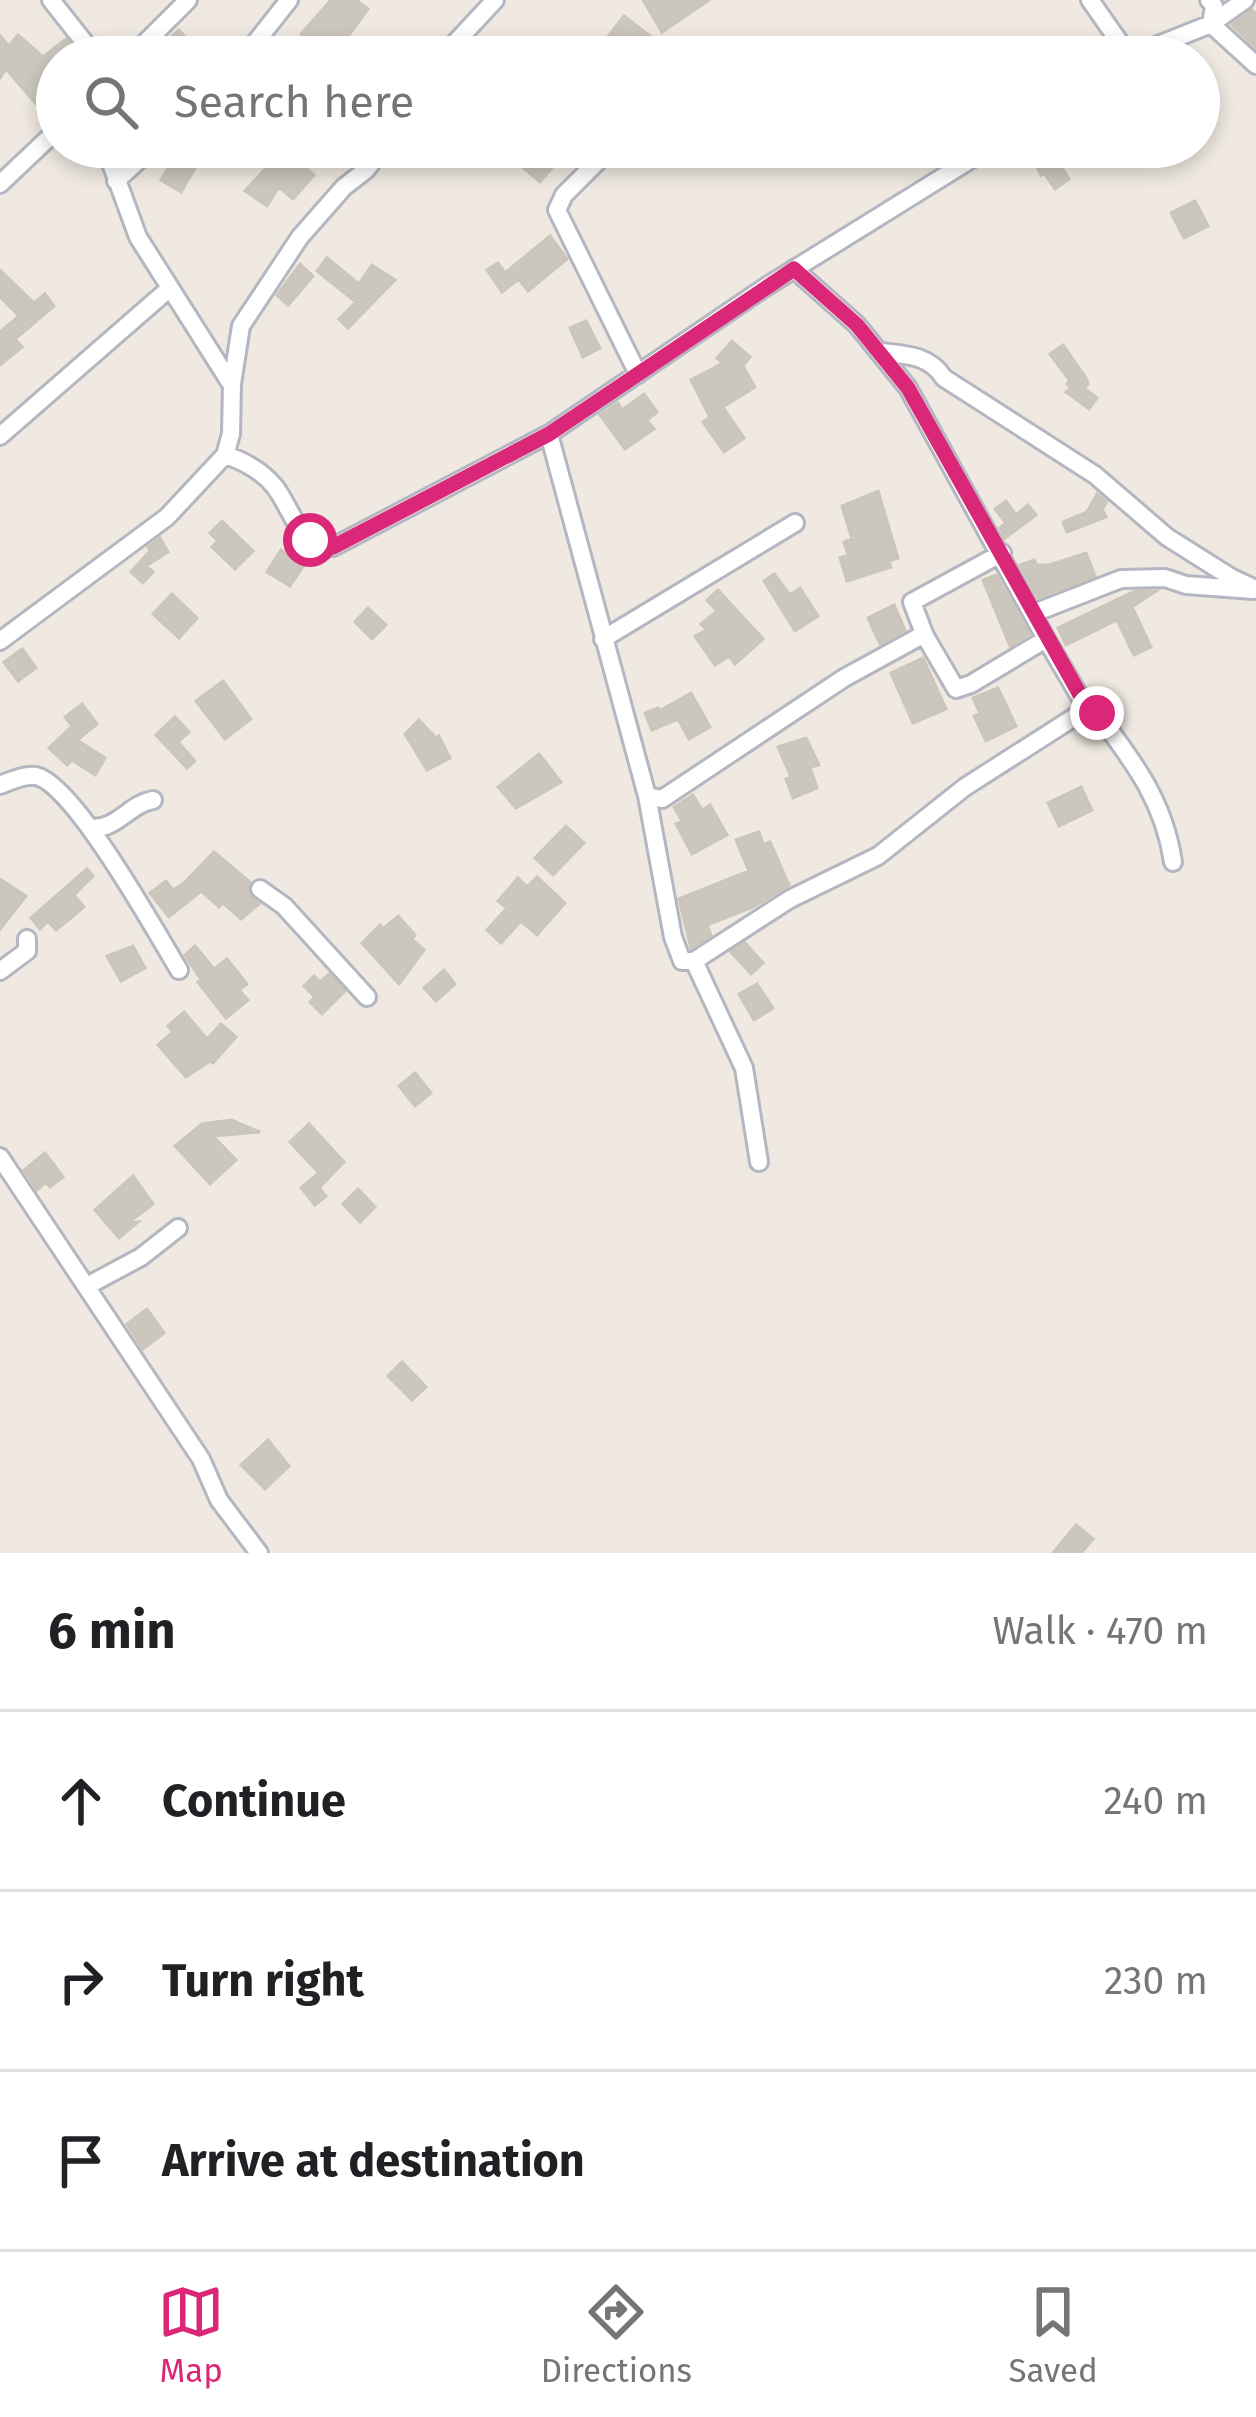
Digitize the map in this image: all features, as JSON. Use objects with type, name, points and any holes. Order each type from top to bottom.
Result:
[{"type":"street","points":[[51,0],[79,36]]},
{"type":"street","points":[[152,36],[188,0]]},
{"type":"street","points":[[261,36],[289,0]]},
{"type":"street","points":[[462,36],[495,0]]},
{"type":"street","points":[[1090,0],[1115,36]]},
{"type":"street","points":[[1209,0],[1214,6],[1211,23]]},
{"type":"street","points":[[1178,36],[1211,23],[1245,0]]},
{"type":"street","points":[[1211,23],[1256,65]]},
{"type":"street","points":[[0,184],[36,150]]},
{"type":"street","points":[[112,168],[138,237],[232,384]]},
{"type":"street","points":[[116,181],[130,168]]},
{"type":"street","points":[[0,641],[167,517],[225,455],[231,434],[236,343],[252,306],[300,237],[364,168]]},
{"type":"street","points":[[590,168],[564,195],[557,210],[638,374]]},
{"type":"street","points":[[225,455],[247,464],[274,486],[310,540],[333,547],[549,434],[794,269],[957,168]]},
{"type":"street","points":[[794,269],[857,325],[908,388],[1088,709],[1097,713],[1147,780],[1168,826],[1173,862]]},
{"type":"street","points":[[0,436],[170,288]]},
{"type":"street","points":[[880,352],[935,364],[944,378],[1095,475],[1167,537],[1256,590]]},
{"type":"street","points":[[549,434],[646,796],[673,937],[682,961],[694,961],[790,898],[878,856],[965,787],[1088,709]]},
{"type":"street","points":[[603,639],[794,523]]},
{"type":"street","points":[[1002,554],[912,602],[925,636],[956,689],[1046,639]]},
{"type":"street","points":[[1034,614],[1121,579],[1165,578],[1186,585],[1256,590]]},
{"type":"street","points":[[646,796],[662,799],[844,678],[925,636]]},
{"type":"street","points":[[0,785],[38,776],[57,788],[90,828],[179,970]]},
{"type":"street","points":[[90,828],[112,825],[144,800],[153,800]]},
{"type":"street","points":[[260,889],[284,906],[367,998]]},
{"type":"street","points":[[0,971],[27,951],[27,939]]},
{"type":"street","points":[[694,961],[744,1068],[759,1162]]},
{"type":"street","points":[[0,1156],[201,1459],[219,1500],[259,1553]]},
{"type":"street","points":[[87,1286],[141,1257],[178,1228]]},
{"type":"building","points":[[331,0],[356,0],[368,9],[348,36],[301,34]]},
{"type":"building","points":[[643,0],[709,0],[662,32]]},
{"type":"building","points":[[1252,10],[1256,14],[1256,48],[1232,25]]},
{"type":"building","points":[[624,16],[650,36],[608,36]]},
{"type":"building","points":[[18,35],[36,51],[36,104],[6,69],[0,78],[0,36],[9,46]]},
{"type":"building","points":[[168,168],[195,168],[181,192],[161,180]]},
{"type":"building","points":[[266,168],[306,168],[314,175],[293,199],[279,187],[267,206],[245,191]]},
{"type":"building","points":[[524,168],[552,168],[540,182]]},
{"type":"building","points":[[1038,168],[1062,168],[1069,179],[1055,189]]},
{"type":"building","points":[[1195,201],[1208,226],[1184,238],[1171,213]]},
{"type":"building","points":[[550,236],[567,259],[528,291],[519,279],[502,292],[487,270],[498,263],[505,273]]},
{"type":"building","points":[[327,258],[359,284],[372,265],[395,280],[348,328],[339,319],[356,302],[317,271]]},
{"type":"building","points":[[300,264],[313,276],[288,305],[277,295]]},
{"type":"building","points":[[0,270],[34,303],[45,294],[54,306],[15,339],[22,347],[0,365],[0,332],[19,316],[0,297]]},
{"type":"building","points":[[586,321],[600,348],[583,357],[570,328]]},
{"type":"building","points":[[732,341],[750,357],[743,366],[755,387],[723,407],[744,438],[724,452],[703,422],[710,417],[691,380],[723,363],[717,358]]},
{"type":"building","points":[[1063,345],[1086,378],[1084,388],[1097,398],[1089,409],[1066,392],[1070,381],[1050,354]]},
{"type":"building","points":[[644,394],[657,412],[647,420],[654,429],[625,449],[600,415],[618,403],[622,410]]},
{"type":"building","points":[[878,491],[898,558],[889,561],[891,567],[847,581],[840,558],[848,555],[844,542],[852,539],[842,506]]},
{"type":"building","points":[[1097,494],[1107,502],[1102,509],[1106,517],[1067,532],[1063,522],[1087,512]]},
{"type":"building","points":[[1006,501],[1016,515],[1028,505],[1036,515],[1005,538],[1000,528],[1006,523],[995,509]]},
{"type":"building","points":[[222,521],[253,551],[235,569],[212,547],[218,541],[210,533]]},
{"type":"building","points":[[160,538],[168,552],[146,566],[153,572],[143,583],[131,572]]},
{"type":"building","points":[[281,550],[304,565],[290,586],[267,572]]},
{"type":"building","points":[[1086,553],[1095,576],[1038,598],[1020,565],[1034,560],[1037,565],[1049,565]]},
{"type":"building","points":[[774,574],[790,595],[800,588],[818,616],[795,631],[764,581]]},
{"type":"building","points":[[996,575],[1029,634],[1010,646],[983,580]]},
{"type":"building","points":[[718,590],[763,639],[735,664],[729,656],[715,665],[695,636],[707,630],[701,624],[717,611],[707,600]]},
{"type":"building","points":[[1135,591],[1156,591],[1132,607],[1151,647],[1134,655],[1117,620],[1066,645],[1058,628]]},
{"type":"building","points":[[172,594],[197,618],[179,638],[153,614]]},
{"type":"building","points":[[894,605],[905,630],[880,644],[868,618]]},
{"type":"building","points":[[368,608],[386,625],[372,639],[355,622]]},
{"type":"building","points":[[22,649],[36,668],[18,681],[4,662]]},
{"type":"building","points":[[923,658],[946,709],[913,723],[891,673]]},
{"type":"building","points":[[223,681],[251,719],[225,739],[196,701]]},
{"type":"building","points":[[998,688],[1016,726],[986,741],[974,716],[980,713],[973,698]]},
{"type":"building","points":[[691,693],[710,727],[689,739],[678,719],[652,730],[645,713],[659,711]]},
{"type":"building","points":[[82,704],[97,724],[77,740],[105,758],[95,775],[72,760],[67,765],[49,748],[72,726],[65,717]]},
{"type":"building","points":[[175,717],[189,732],[178,742],[195,761],[187,768],[156,735]]},
{"type":"building","points":[[419,720],[439,736],[450,758],[427,770],[405,734]]},
{"type":"building","points":[[806,738],[819,765],[810,767],[817,788],[793,798],[786,779],[791,777],[778,747]]},
{"type":"building","points":[[539,754],[561,782],[516,808],[498,787]]},
{"type":"building","points":[[1081,787],[1092,810],[1059,826],[1048,803]]},
{"type":"building","points":[[693,795],[702,810],[710,805],[727,835],[692,854],[676,824],[682,821],[674,807]]},
{"type":"building","points":[[566,826],[584,843],[553,875],[535,858]]},
{"type":"building","points":[[759,832],[763,845],[770,842],[789,885],[753,907],[707,925],[711,935],[691,948],[679,899],[749,871],[736,840]]},
{"type":"building","points":[[214,852],[250,882],[248,893],[259,904],[241,919],[201,891],[169,917],[150,893],[166,881],[173,890],[184,883]]},
{"type":"building","points":[[87,869],[93,876],[74,895],[84,907],[56,930],[48,921],[40,929],[31,918]]},
{"type":"building","points":[[537,877],[565,903],[537,935],[521,921],[501,943],[487,930],[507,908],[498,901],[518,878],[527,887]]},
{"type":"building","points":[[0,879],[26,896],[0,929]]},
{"type":"building","points":[[398,916],[424,950],[399,984],[362,943],[380,925],[383,929]]},
{"type":"building","points":[[745,943],[763,963],[751,974],[731,952]]},
{"type":"building","points":[[133,946],[145,968],[121,981],[107,956]]},
{"type":"building","points":[[195,946],[214,969],[227,959],[247,984],[239,990],[248,1000],[226,1018],[198,982],[185,955]]},
{"type":"building","points":[[444,970],[455,984],[436,1001],[424,988]]},
{"type":"building","points":[[329,974],[345,991],[322,1014],[310,1002],[315,997],[304,986],[314,976],[320,982]]},
{"type":"building","points":[[757,984],[773,1008],[754,1020],[739,994]]},
{"type":"building","points":[[184,1012],[207,1039],[221,1024],[236,1037],[213,1063],[186,1077],[158,1045],[173,1032],[168,1026]]},
{"type":"building","points":[[415,1073],[431,1093],[415,1106],[399,1086]]},
{"type":"building","points":[[231,1120],[260,1132],[213,1136],[236,1160],[210,1184],[175,1146],[202,1124]]},
{"type":"building","points":[[309,1124],[344,1162],[319,1188],[326,1196],[315,1205],[301,1188],[319,1173],[290,1142]]},
{"type":"building","points":[[45,1153],[63,1177],[37,1190],[24,1170]]},
{"type":"building","points":[[133,1176],[153,1204],[128,1223],[138,1222],[119,1238],[95,1210]]},
{"type":"building","points":[[358,1189],[375,1207],[360,1222],[343,1204]]},
{"type":"building","points":[[147,1309],[164,1333],[143,1349],[127,1324]]},
{"type":"building","points":[[402,1362],[426,1387],[412,1400],[388,1376]]},
{"type":"building","points":[[268,1440],[289,1466],[265,1489],[241,1465]]},
{"type":"building","points":[[1076,1525],[1093,1539],[1081,1553],[1053,1553]]},
{"type":"route","points":[[310,540],[333,547],[549,434],[794,269],[857,325],[908,388],[1046,639],[1088,709],[1097,713]]}]
